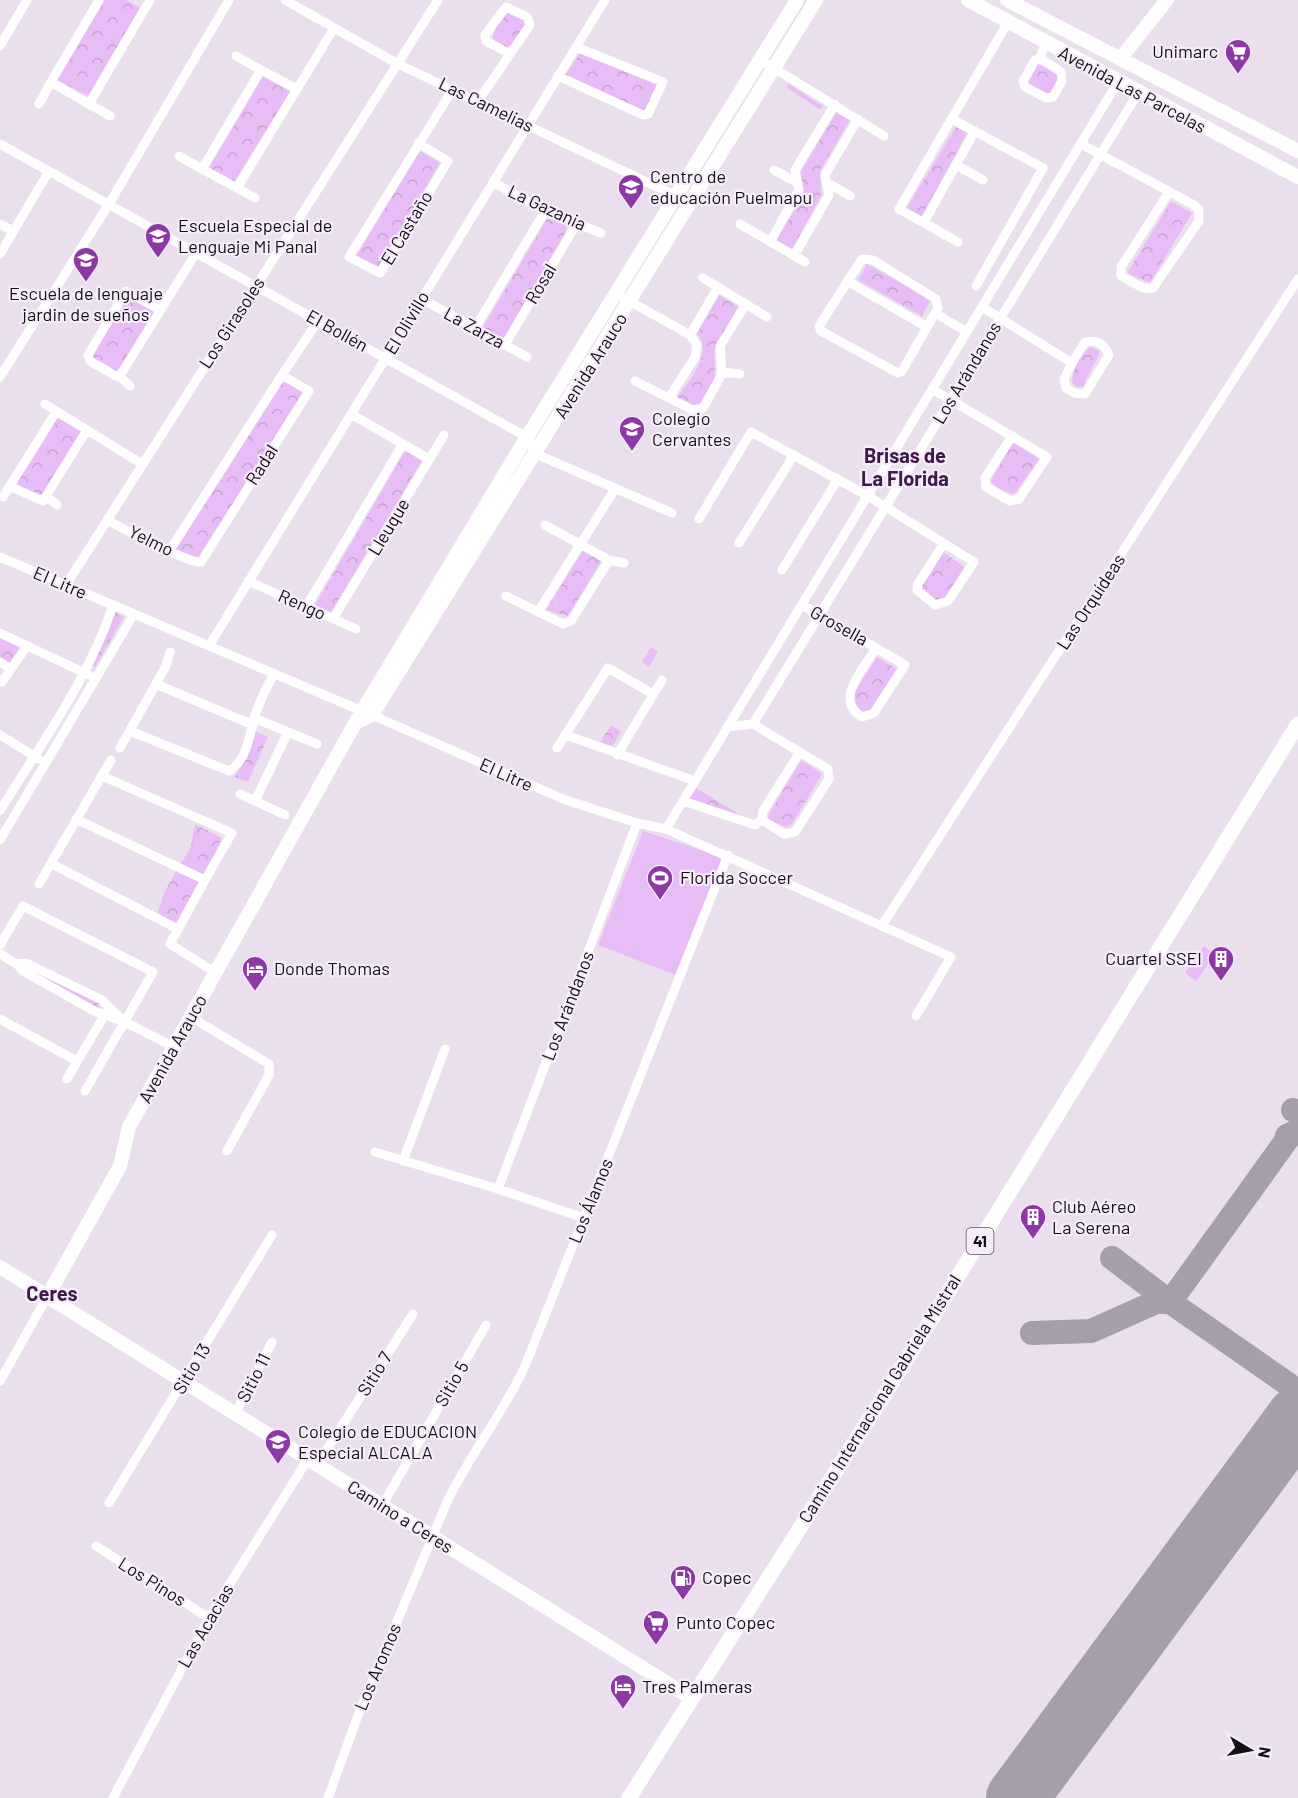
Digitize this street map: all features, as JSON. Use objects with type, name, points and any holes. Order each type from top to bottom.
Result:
[{"type":"main road","name":"41","points":[[1282,755],[1298,724]]},
{"type":"main road","name":"41","points":[[1282,755],[1298,732]]},
{"type":"main road","name":"Camino Internacional Gabriela Mistral","points":[[629,1798],[907,1359],[1282,755]]},
{"type":"street","points":[[0,46],[27,0]]},
{"type":"street","points":[[39,104],[99,0]]},
{"type":"street","points":[[89,104],[148,3],[137,0]]},
{"type":"street","points":[[0,376],[109,204],[229,0]]},
{"type":"street","name":"Las Camelias","points":[[285,0],[398,64],[691,203]]},
{"type":"street","name":"Los Girasoles","points":[[66,585],[438,0]]},
{"type":"street","name":"El Olivillo","points":[[209,646],[605,0]]},
{"type":"street","name":"Avenida Arauco","points":[[0,1381],[120,1166],[129,1127],[364,716],[527,437],[797,0]]},
{"type":"street","name":"Avenida Arauco","points":[[364,716],[536,454],[816,0]]},
{"type":"street","name":"Avenida Las Parcelas","points":[[968,0],[1045,44],[1298,177]]},
{"type":"street","name":"Avenida Las Parcelas","points":[[1006,0],[1298,151]]},
{"type":"street","points":[[1118,82],[1120,59],[1167,0]]},
{"type":"street","points":[[478,101],[510,54],[530,21],[527,16],[506,7],[485,35],[486,40],[510,54]]},
{"type":"street","points":[[958,242],[899,209],[1008,22]]},
{"type":"street","points":[[237,188],[334,28]]},
{"type":"street","points":[[1040,58],[1061,72],[1062,81],[1053,97],[1046,98],[1025,87],[1023,81],[1035,60],[1040,58],[1045,44]]},
{"type":"street","points":[[558,76],[643,115],[648,114],[663,82],[576,47]]},
{"type":"street","points":[[236,56],[297,89]]},
{"type":"street","points":[[761,60],[884,136]]},
{"type":"street","points":[[202,169],[261,70]]},
{"type":"street","points":[[51,82],[110,116]]},
{"type":"street","name":"Los Arándanos","points":[[666,829],[1118,82]]},
{"type":"street","name":"El Castaño","points":[[418,143],[448,161],[380,273],[349,257],[418,143],[453,89]]},
{"type":"street","name":"Los Arándanos","points":[[753,724],[1138,93]]},
{"type":"street","points":[[770,242],[799,190],[795,170],[835,104]]},
{"type":"street","points":[[794,255],[829,195],[825,175],[858,119]]},
{"type":"street","points":[[952,119],[1043,168],[976,286]]},
{"type":"street","points":[[924,222],[975,131]]},
{"type":"street","name":"El Bollén","points":[[0,144],[527,437]]},
{"type":"street","points":[[1081,144],[1168,192],[1199,210],[1199,221],[1154,288],[1143,288],[1121,276],[1121,267],[1168,192]]},
{"type":"street","points":[[180,156],[255,198]]},
{"type":"street","points":[[956,165],[983,180]]},
{"type":"street","points":[[774,170],[798,183]]},
{"type":"street","points":[[0,254],[49,171]]},
{"type":"street","name":"La Gazania","points":[[493,182],[545,211],[601,233]]},
{"type":"street","points":[[826,182],[850,196]]},
{"type":"street","name":"Rosal","points":[[474,328],[545,211]]},
{"type":"street","name":"Rosal","points":[[505,345],[577,223]]},
{"type":"street","points":[[0,224],[13,231]]},
{"type":"street","points":[[740,224],[805,262]]},
{"type":"street","points":[[117,375],[196,253]]},
{"type":"street","points":[[873,260],[936,298],[938,308],[902,371],[892,372],[821,331],[819,326],[847,281],[860,261],[873,260]]},
{"type":"street","points":[[703,278],[767,317]]},
{"type":"street","name":"Las Orquídeas","points":[[883,924],[1298,279]]},
{"type":"street","points":[[847,281],[927,327]]},
{"type":"street","points":[[690,335],[718,287]]},
{"type":"street","points":[[130,386],[117,375],[90,361],[88,356],[126,291],[160,310]]},
{"type":"street","points":[[617,294],[690,335],[697,345],[695,357],[669,398]]},
{"type":"street","name":"La Zarza","points":[[422,298],[527,357]]},
{"type":"street","points":[[635,381],[693,410],[703,408],[719,382],[720,346],[746,304]]},
{"type":"street","points":[[982,307],[1072,363]]},
{"type":"street","points":[[935,313],[967,332]]},
{"type":"street","name":"Radal","points":[[170,550],[318,321]]},
{"type":"street","points":[[1095,341],[1106,347],[1109,354],[1085,394],[1075,393],[1066,388],[1064,379],[1072,363],[1085,342],[1095,341]]},
{"type":"street","points":[[721,372],[740,374]]},
{"type":"street","name":"Radal","points":[[196,562],[201,561],[309,391],[282,375]]},
{"type":"street","points":[[932,389],[951,399],[1047,457],[1019,499],[1010,501],[986,487],[985,478],[1012,436]]},
{"type":"street","points":[[45,404],[142,464]]},
{"type":"street","points":[[3,497],[56,412]]},
{"type":"street","points":[[351,414],[429,459]]},
{"type":"street","points":[[45,499],[87,430]]},
{"type":"street","points":[[699,519],[752,432],[868,496],[885,507],[944,543],[974,562],[948,601],[935,605],[917,590],[918,584],[944,543]]},
{"type":"street","name":"Lleuque","points":[[333,619],[444,435]]},
{"type":"street","points":[[527,437],[536,454],[672,513]]},
{"type":"street","name":"Lleuque","points":[[306,607],[403,444]]},
{"type":"street","points":[[739,543],[794,455]]},
{"type":"street","points":[[782,570],[838,479]]},
{"type":"street","points":[[9,486],[57,505]]},
{"type":"street","points":[[538,612],[615,489]]},
{"type":"street","name":"Yelmo","points":[[107,520],[196,562]]},
{"type":"street","points":[[545,525],[609,560],[624,563]]},
{"type":"street","name":"El Litre","points":[[0,557],[274,673],[364,716],[534,787],[637,823],[666,829],[728,855],[951,957],[916,1016]]},
{"type":"street","points":[[506,596],[563,624],[571,621],[609,560]]},
{"type":"street","name":"Rengo","points":[[248,581],[356,629]]},
{"type":"street","points":[[0,811],[84,673],[103,635],[113,605]]},
{"type":"street","name":"Grosella","points":[[801,605],[819,616],[876,648],[905,665],[874,712],[862,717],[853,711],[848,700],[850,691],[876,648]]},
{"type":"street","points":[[0,840],[134,614]]},
{"type":"street","points":[[0,633],[96,679]]},
{"type":"street","points":[[2,682],[27,646]]},
{"type":"street","points":[[120,748],[156,684],[170,652]]},
{"type":"street","points":[[0,662],[11,669]]},
{"type":"street","points":[[557,748],[608,668],[654,694]]},
{"type":"street","points":[[130,731],[229,771],[235,768],[246,747],[274,673]]},
{"type":"street","points":[[617,754],[662,680]]},
{"type":"street","points":[[156,684],[317,744]]},
{"type":"street","points":[[728,727],[753,724],[828,769],[829,779],[795,832],[784,834],[762,820]]},
{"type":"street","points":[[255,801],[288,732]]},
{"type":"street","points":[[0,735],[46,764]]},
{"type":"street","points":[[566,735],[694,781]]},
{"type":"street","points":[[762,820],[763,811],[800,752]]},
{"type":"street","points":[[39,884],[111,760]]},
{"type":"street","points":[[102,776],[232,833],[170,944],[216,973]]},
{"type":"street","points":[[240,794],[285,815]]},
{"type":"street","points":[[682,801],[754,825],[762,820]]},
{"type":"street","points":[[76,819],[205,880]]},
{"type":"street","name":"Los Arándanos","points":[[498,1189],[637,823]]},
{"type":"street","name":"Los Álamos","points":[[433,1538],[459,1476],[508,1402],[584,1218],[728,855]]},
{"type":"street","points":[[52,864],[178,929]]},
{"type":"street","points":[[0,945],[23,906],[153,972],[85,1090]]},
{"type":"street","points":[[0,954],[17,964],[23,971],[96,1012],[107,1011],[174,1047]]},
{"type":"street","points":[[67,1079],[107,1011]]},
{"type":"street","points":[[191,1017],[269,1064],[269,1075],[227,1151]]},
{"type":"street","points":[[0,1019],[77,1061]]},
{"type":"street","points":[[403,1161],[445,1049]]},
{"type":"street","points":[[375,1152],[584,1218]]},
{"type":"street","name":"Sitio 13","points":[[109,1503],[272,1235]]},
{"type":"street","name":"Camino a Ceres","points":[[0,1268],[691,1698]]},
{"type":"street","name":"Sitio 7","points":[[312,1462],[413,1314]]},
{"type":"street","name":"Sitio 5","points":[[382,1506],[486,1325]]},
{"type":"street","name":"Sitio 11","points":[[235,1414],[272,1342]]},
{"type":"street","name":"Las Acacias","points":[[113,1798],[209,1618],[312,1462]]},
{"type":"street","name":"Los Aromos","points":[[328,1798],[360,1710],[433,1538]]},
{"type":"street","name":"Los Pinos","points":[[96,1546],[209,1618]]},
{"type":"green space","points":[[105,0],[126,0],[140,8],[88,96],[57,80]]},
{"type":"green space","points":[[508,12],[526,20],[527,26],[514,45],[507,47],[493,40],[493,36],[498,24]]},
{"type":"green space","points":[[580,53],[659,83],[647,112],[567,78],[566,74]]},
{"type":"green space","points":[[1038,64],[1060,75],[1050,95],[1028,83]]},
{"type":"green space","points":[[263,76],[290,92],[234,182],[209,168]]},
{"type":"green space","points":[[789,84],[823,106],[822,108],[819,109],[786,87]]},
{"type":"green space","points":[[836,113],[850,120],[820,171],[821,196],[792,249],[776,240],[804,196],[800,173]]},
{"type":"green space","points":[[956,127],[967,133],[922,217],[906,209]]},
{"type":"green space","points":[[420,151],[440,163],[379,267],[356,256]]},
{"type":"green space","points":[[1171,201],[1192,213],[1150,283],[1127,273]]},
{"type":"green space","points":[[554,218],[565,222],[567,230],[505,337],[498,338],[484,331],[483,327],[547,219]]},
{"type":"green space","points":[[867,264],[931,300],[922,316],[858,280]]},
{"type":"green space","points":[[719,295],[738,307],[714,351],[715,378],[701,404],[695,406],[676,399],[701,359],[703,350],[697,334]]},
{"type":"green space","points":[[128,297],[152,309],[154,314],[120,370],[115,373],[93,360],[91,355]]},
{"type":"green space","points":[[1091,347],[1099,351],[1099,355],[1083,386],[1077,387],[1073,384],[1075,369],[1080,358]]},
{"type":"green space","points":[[283,380],[307,393],[199,560],[175,549]]},
{"type":"green space","points":[[55,417],[81,430],[81,435],[43,494],[39,495],[17,486],[16,482]]},
{"type":"green space","points":[[1013,442],[1039,459],[1016,492],[1012,494],[993,485],[991,480]]},
{"type":"green space","points":[[405,451],[422,461],[331,612],[315,605]]},
{"type":"green space","points":[[583,550],[601,561],[568,616],[546,610]]},
{"type":"green space","points":[[942,551],[964,567],[946,598],[936,600],[922,589],[922,584]]},
{"type":"green space","points":[[116,612],[124,617],[95,667],[91,665]]},
{"type":"green space","points":[[0,637],[20,647],[9,664],[0,658]]},
{"type":"green space","points":[[651,647],[658,652],[649,667],[642,662]]},
{"type":"green space","points":[[877,657],[897,669],[870,710],[863,712],[856,708],[852,696]]},
{"type":"green space","points":[[611,725],[621,732],[612,746],[600,742]]},
{"type":"green space","points":[[254,731],[268,737],[248,782],[235,777]]},
{"type":"green space","points":[[801,760],[821,773],[821,776],[792,824],[786,827],[769,820],[768,816]]},
{"type":"green space","points":[[696,788],[745,818],[688,801]]},
{"type":"green space","points":[[195,824],[222,838],[204,878],[180,866],[191,846]]},
{"type":"green space","name":"Florida Soccer","points":[[643,831],[723,857],[675,975],[598,945]]},
{"type":"green space","points":[[178,868],[203,880],[179,926],[157,914],[165,891]]},
{"type":"green space","points":[[1204,946],[1215,954],[1196,981],[1185,973]]},
{"type":"green space","points":[[27,966],[98,1003],[99,1007],[97,1009],[26,970]]},
{"type":"taxiway","points":[[1293,1110],[1298,1113]]},
{"type":"taxiway","points":[[1032,1333],[1091,1331],[1156,1302],[1170,1302],[1291,1134],[1287,1136]]},
{"type":"taxiway","points":[[1112,1258],[1170,1302],[1298,1391]]},
{"type":"runway","points":[[1017,1798],[1298,1417]]},
{"type":"place","name":"Unimarc","points":[[1238,75]]},
{"type":"place","name":"Centro de educación Puelmapu","points":[[631,210]]},
{"type":"place","name":"Escuela Especial de Lenguaje Mi Panal","points":[[158,259]]},
{"type":"place","name":"Escuela de lenguaje jardin de sueños","points":[[86,283]]},
{"type":"place","name":"Colegio Cervantes","points":[[632,452]]},
{"type":"place","name":"Florida Soccer","points":[[660,901]]},
{"type":"place","name":"Cuartel SSEI","points":[[1221,982]]},
{"type":"place","name":"Donde Thomas","points":[[255,992]]},
{"type":"place","name":"Club Aéreo La Serena","points":[[1033,1240]]},
{"type":"place","name":"Colegio de EDUCACION Especial ALCALA","points":[[278,1465]]},
{"type":"place","name":"Copec","points":[[683,1601]]},
{"type":"place","name":"Punto Copec","points":[[656,1646]]},
{"type":"place","name":"Tres Palmeras","points":[[623,1710]]},
{"type":"district","name":"Brisas de La Florida","points":[[905,468]]},
{"type":"district","name":"Ceres","points":[[52,1294]]}]
